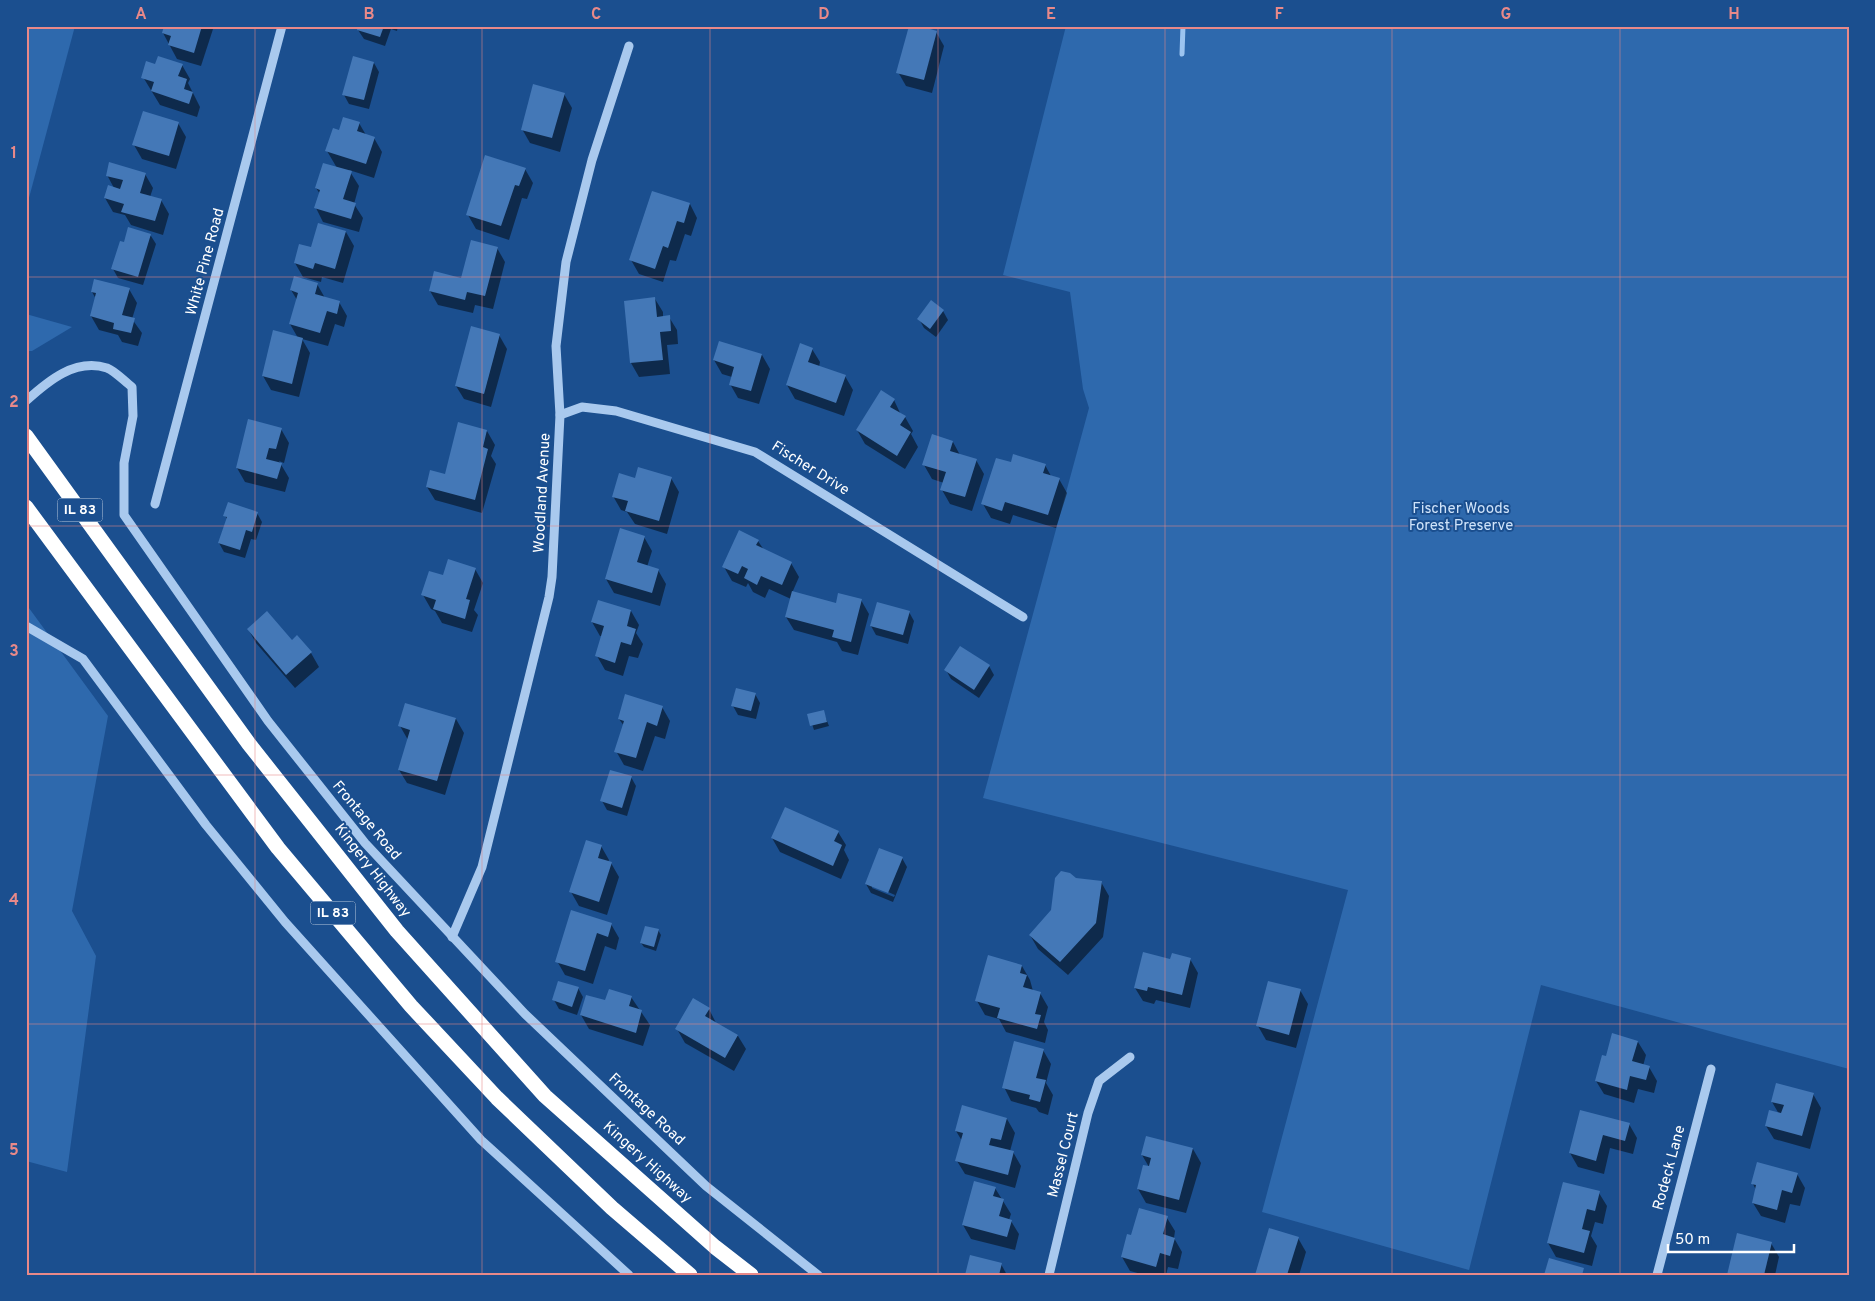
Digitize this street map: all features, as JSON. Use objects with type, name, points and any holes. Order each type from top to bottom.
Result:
[{"type":"highway","name":"Kingery Highway","points":[[26,436],[249,744],[397,931],[545,1096],[715,1246],[751,1275]]},
{"type":"highway","name":"IL 83","points":[[26,507],[278,848],[411,1006],[497,1098],[612,1208],[690,1275]]},
{"type":"street","name":"White Pine Road","points":[[155,504],[282,26]]},
{"type":"street","name":"Woodland Avenue","points":[[452,937],[482,867],[549,597],[552,577],[560,415],[556,346],[566,262],[592,160],[629,46]]},
{"type":"street","name":"Frontage Road","points":[[26,401],[49,380],[73,368],[91,365],[108,368],[132,387],[133,416],[124,464],[124,515],[268,721],[365,843],[525,1014],[706,1186],[818,1275]]},
{"type":"street","name":"Fischer Drive","points":[[560,415],[582,407],[616,411],[755,452],[1023,617]]},
{"type":"street","points":[[26,626],[83,659],[206,825],[285,922],[480,1140],[629,1275]]},
{"type":"street","name":"Massel Court","points":[[1048,1275],[1088,1113],[1099,1081],[1130,1057]]},
{"type":"street","name":"Rodeck Lane","points":[[1657,1275],[1710,1069]]},
{"type":"green space","points":[[26,26],[75,26],[26,209]]},
{"type":"green space","name":"Fischer Woods Forest Preserve","points":[[1066,26],[1849,26],[1849,1069],[1541,985],[1469,1270],[1262,1212],[1348,890],[983,798],[1089,408],[1083,389],[1070,292],[1003,275]]},
{"type":"green space","points":[[26,314],[72,327],[32,351],[26,351]]},
{"type":"green space","points":[[26,604],[108,716],[72,911],[96,956],[67,1172],[26,1161]]},
{"type":"building","points":[[164,26],[202,26],[194,53],[168,45],[171,36],[162,33]]},
{"type":"building","points":[[358,26],[384,26],[380,37],[357,30]]},
{"type":"building","points":[[909,26],[920,26],[937,31],[924,80],[896,73]]},
{"type":"building","points":[[158,56],[183,64],[178,76],[187,79],[184,89],[193,92],[189,104],[151,91],[154,82],[141,78],[146,61],[155,64]]},
{"type":"building","points":[[353,56],[374,62],[364,100],[342,95]]},
{"type":"building","points":[[533,84],[565,93],[552,138],[521,130]]},
{"type":"building","points":[[143,111],[179,122],[169,156],[132,145]]},
{"type":"building","points":[[343,117],[360,122],[357,131],[375,137],[366,164],[325,151],[333,128],[339,130]]},
{"type":"building","points":[[485,155],[526,168],[519,186],[515,185],[501,226],[466,215]]},
{"type":"building","points":[[109,162],[146,173],[140,193],[162,199],[155,221],[121,212],[124,204],[104,198],[108,185],[120,189],[123,180],[106,176]]},
{"type":"building","points":[[323,163],[352,171],[343,199],[356,203],[351,219],[314,208],[320,190],[315,188]]},
{"type":"building","points":[[652,191],[690,203],[684,223],[677,221],[668,248],[663,246],[655,269],[629,260]]},
{"type":"building","points":[[318,223],[346,231],[335,269],[315,263],[313,269],[294,263],[299,244],[311,247]]},
{"type":"building","points":[[128,227],[151,234],[138,277],[111,269],[120,241],[124,242]]},
{"type":"building","points":[[471,240],[498,247],[485,296],[467,292],[465,300],[429,291],[434,271],[461,278]]},
{"type":"building","points":[[294,276],[318,283],[315,294],[340,301],[337,314],[327,311],[320,333],[289,324],[298,293],[290,290]]},
{"type":"building","points":[[94,279],[130,288],[122,315],[135,318],[131,333],[113,329],[114,323],[90,316],[96,293],[91,292]]},
{"type":"building","points":[[655,297],[657,317],[670,315],[671,331],[660,332],[663,360],[630,363],[624,301]]},
{"type":"building","points":[[931,300],[944,310],[930,329],[917,319]]},
{"type":"building","points":[[471,326],[500,334],[484,394],[455,386]]},
{"type":"building","points":[[273,330],[303,338],[292,384],[262,376]]},
{"type":"building","points":[[719,341],[762,354],[751,391],[729,385],[734,367],[713,360]]},
{"type":"building","points":[[800,343],[813,348],[808,362],[846,375],[836,403],[786,385]]},
{"type":"building","points":[[881,390],[895,399],[890,407],[906,416],[900,425],[911,432],[897,456],[856,430]]},
{"type":"building","points":[[248,419],[282,428],[276,449],[269,448],[266,459],[282,463],[277,479],[236,468]]},
{"type":"building","points":[[458,422],[487,430],[483,447],[488,449],[475,500],[426,487],[430,470],[445,474]]},
{"type":"building","points":[[932,434],[953,441],[950,451],[977,459],[965,497],[940,490],[946,472],[922,465]]},
{"type":"building","points":[[1013,454],[1046,464],[1043,473],[1060,478],[1048,515],[1005,502],[1002,511],[981,504],[996,458],[1011,462]]},
{"type":"building","points":[[638,467],[672,477],[659,521],[625,511],[628,501],[612,497],[619,473],[635,478]]},
{"type":"building","points":[[228,502],[258,512],[252,532],[246,530],[240,550],[218,543],[227,517],[223,516]]},
{"type":"building","points":[[620,528],[645,536],[637,562],[659,569],[652,593],[605,579]]},
{"type":"building","points":[[739,530],[759,540],[756,545],[792,562],[782,585],[761,576],[757,585],[744,578],[748,569],[742,566],[738,574],[722,567]]},
{"type":"building","points":[[448,559],[476,568],[466,599],[470,600],[465,619],[433,609],[436,600],[421,595],[429,571],[443,575]]},
{"type":"building","points":[[792,591],[836,603],[838,593],[862,599],[851,642],[832,637],[834,630],[785,617]]},
{"type":"building","points":[[598,600],[631,610],[627,626],[636,629],[631,645],[621,642],[615,663],[595,656],[604,626],[591,622]]},
{"type":"building","points":[[877,602],[910,611],[903,635],[870,626]]},
{"type":"building","points":[[267,611],[292,640],[297,635],[312,652],[286,675],[247,629]]},
{"type":"building","points":[[960,646],[990,665],[974,690],[944,670]]},
{"type":"building","points":[[736,688],[756,693],[751,711],[731,706]]},
{"type":"building","points":[[625,694],[663,706],[657,726],[647,722],[636,758],[614,752],[624,721],[618,719]]},
{"type":"building","points":[[405,703],[456,718],[437,781],[398,770],[410,730],[398,726]]},
{"type":"building","points":[[824,710],[827,722],[810,726],[807,714]]},
{"type":"building","points":[[610,770],[632,776],[622,808],[600,801]]},
{"type":"building","points":[[785,807],[839,831],[834,841],[842,845],[833,866],[771,838]]},
{"type":"building","points":[[586,840],[602,845],[598,858],[612,862],[599,902],[569,892]]},
{"type":"building","points":[[879,848],[903,857],[888,893],[865,884]]},
{"type":"building","points":[[1061,871],[1070,873],[1076,878],[1102,881],[1096,923],[1060,962],[1029,935],[1051,910],[1055,878]]},
{"type":"building","points":[[571,910],[612,923],[608,937],[597,933],[585,971],[555,962]]},
{"type":"building","points":[[645,926],[659,929],[654,947],[640,943]]},
{"type":"building","points":[[1143,952],[1170,959],[1172,953],[1191,958],[1182,995],[1148,987],[1147,991],[1134,988]]},
{"type":"building","points":[[988,955],[1022,965],[1020,973],[1027,975],[1023,987],[1041,992],[1035,1014],[1041,1015],[1037,1029],[997,1018],[1000,1008],[975,1001]]},
{"type":"building","points":[[558,981],[579,987],[572,1007],[552,1000]]},
{"type":"building","points":[[1268,981],[1301,989],[1289,1035],[1256,1026]]},
{"type":"building","points":[[609,989],[632,996],[629,1006],[642,1010],[636,1033],[580,1015],[586,995],[605,1000]]},
{"type":"building","points":[[693,998],[710,1008],[705,1016],[738,1035],[725,1058],[675,1029]]},
{"type":"building","points":[[1612,1033],[1638,1041],[1632,1061],[1650,1066],[1646,1080],[1630,1076],[1627,1090],[1595,1081],[1602,1055],[1606,1056]]},
{"type":"building","points":[[1014,1041],[1044,1049],[1036,1078],[1046,1080],[1040,1102],[1029,1099],[1030,1095],[1002,1088]]},
{"type":"building","points":[[1776,1083],[1814,1093],[1802,1136],[1765,1126],[1769,1110],[1781,1113],[1784,1105],[1771,1102]]},
{"type":"building","points":[[962,1105],[1007,1118],[1001,1140],[991,1138],[989,1145],[1014,1151],[1008,1175],[955,1161],[963,1133],[955,1131]]},
{"type":"building","points":[[1580,1110],[1630,1123],[1625,1141],[1603,1135],[1596,1161],[1569,1153]]},
{"type":"building","points":[[1146,1136],[1193,1148],[1179,1200],[1137,1189],[1143,1165],[1149,1166],[1151,1158],[1141,1155]]},
{"type":"building","points":[[1757,1162],[1798,1173],[1792,1193],[1782,1190],[1777,1210],[1752,1203],[1756,1185],[1751,1184]]},
{"type":"building","points":[[974,1181],[996,1187],[993,1196],[1004,1199],[999,1216],[1012,1220],[1007,1237],[962,1225]]},
{"type":"building","points":[[1563,1182],[1600,1191],[1595,1211],[1587,1209],[1582,1229],[1590,1231],[1584,1253],[1547,1243]]},
{"type":"building","points":[[1139,1208],[1168,1216],[1163,1234],[1175,1238],[1170,1256],[1160,1253],[1156,1267],[1121,1257],[1127,1234],[1131,1235]]},
{"type":"building","points":[[1269,1228],[1299,1237],[1287,1275],[1255,1275]]},
{"type":"building","points":[[1737,1233],[1772,1242],[1764,1275],[1727,1275]]},
{"type":"building","points":[[970,1255],[1002,1263],[999,1275],[965,1275]]},
{"type":"building","points":[[1549,1258],[1584,1268],[1582,1275],[1544,1275]]},
{"type":"waterway","points":[[1182,54],[1183,26]]}]
